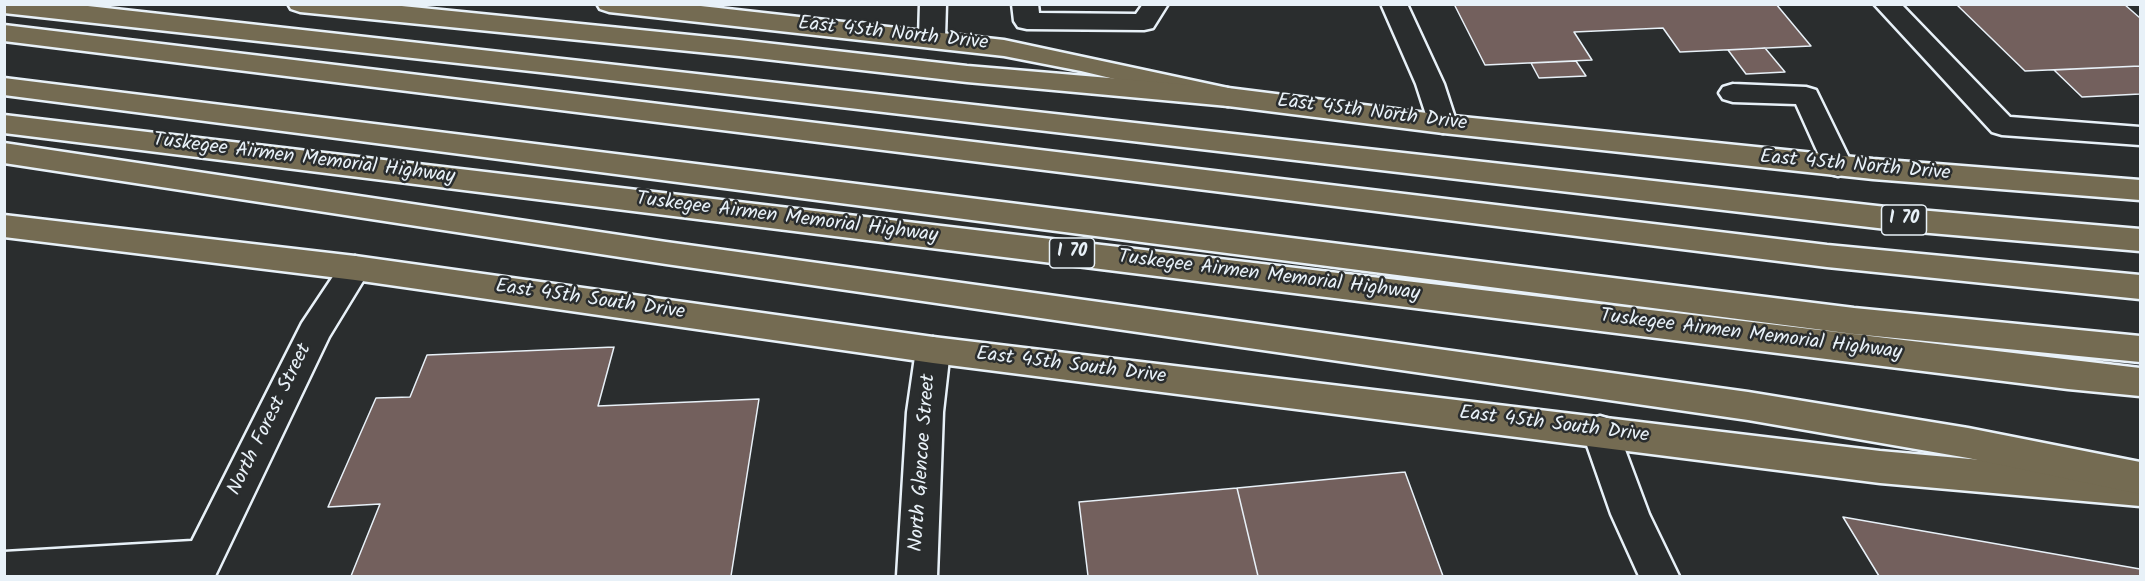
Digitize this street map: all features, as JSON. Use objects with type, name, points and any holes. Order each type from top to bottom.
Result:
[{"type":"main road","points":[[300,4],[967,74],[1228,97]]},
{"type":"main road","name":"East 45th North Drive","points":[[609,4],[932,38],[1004,48],[1081,63],[1228,97],[1443,124],[1839,166],[2140,190]]},
{"type":"main road","name":"I 70","points":[[4,5],[1667,194],[1895,219],[2140,240]]},
{"type":"main road","points":[[4,33],[1815,254],[2140,287]]},
{"type":"main road","points":[[4,86],[1842,320],[2140,349]]},
{"type":"main road","points":[[476,90],[1667,194]]},
{"type":"main road","name":"Tuskegee Airmen Memorial Highway","points":[[4,124],[2056,374],[2140,382]]},
{"type":"main road","points":[[4,153],[82,163],[666,254],[1737,404],[1968,443],[2140,477]]},
{"type":"main road","name":"East 45th South Drive","points":[[4,226],[355,268],[933,350],[1880,467],[2140,490]]},
{"type":"main road","points":[[1975,334],[2140,356]]},
{"type":"street","points":[[932,38],[933,4]]},
{"type":"street","points":[[1025,4],[1027,21],[1144,22],[1156,4]]},
{"type":"street","points":[[1394,4],[1430,84],[1443,124]]},
{"type":"street","points":[[1886,4],[2002,126],[2140,136]]},
{"type":"street","points":[[1733,93],[1806,96],[1839,166]]},
{"type":"street","name":"North Forest Street","points":[[199,567],[314,332],[355,268]]},
{"type":"street","name":"North Glencoe Street","points":[[918,576],[925,412],[933,350]]},
{"type":"street","points":[[1600,431],[1630,514],[1659,576]]},
{"type":"street","points":[[4,570],[199,567]]},
{"type":"building","points":[[1454,4],[1776,4],[1811,46],[1680,52],[1663,28],[1574,32],[1592,60],[1485,65]]},
{"type":"building","points":[[1956,4],[2124,4],[2140,18],[2140,66],[2025,71]]},
{"type":"building","points":[[1765,48],[1785,72],[1746,74],[1728,50]]},
{"type":"building","points":[[1576,61],[1586,76],[1539,78],[1531,63]]},
{"type":"building","points":[[2140,66],[2140,94],[2082,97],[2054,70]]},
{"type":"building","points":[[614,347],[598,406],[759,399],[731,576],[351,576],[380,504],[328,507],[376,398],[410,397],[427,355]]},
{"type":"building","points":[[1405,472],[1443,576],[1258,576],[1237,488]]},
{"type":"building","points":[[1237,488],[1258,576],[1088,576],[1079,502]]},
{"type":"building","points":[[1843,517],[2140,569],[2140,576],[1879,576]]}]
